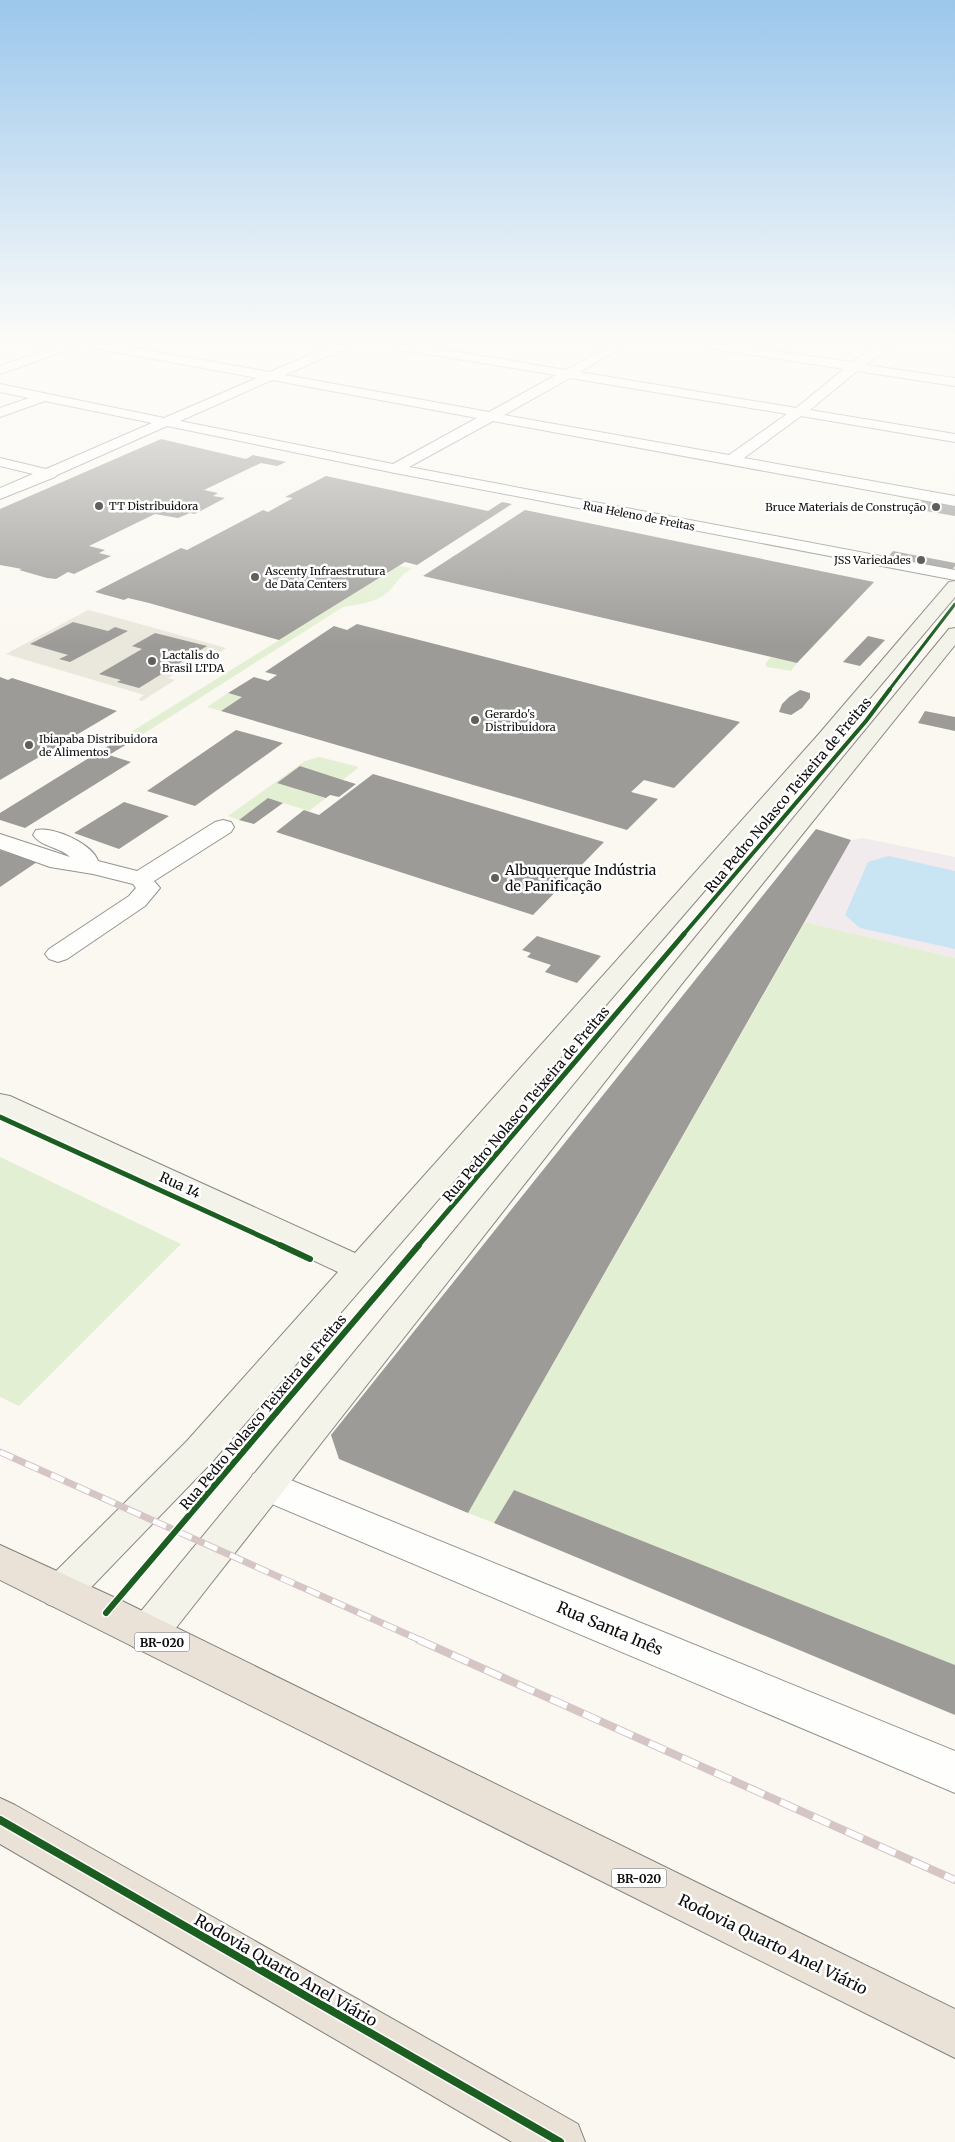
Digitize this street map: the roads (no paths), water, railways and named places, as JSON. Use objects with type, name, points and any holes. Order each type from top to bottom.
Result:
[{"type":"highway","name":"Rodovia Quarto Anel Viário","points":[[0,1562],[955,2034]]},
{"type":"highway","name":"Rodovia Quarto Anel Viário","points":[[0,1820],[560,2142]]},
{"type":"main road","name":"Rua Pedro Nolasco Teixeira de Freitas","points":[[61,1592],[192,1459],[830,734],[955,586]]},
{"type":"main road","name":"Rua Pedro Nolasco Teixeira de Freitas","points":[[147,1634],[675,976],[955,633]]},
{"type":"main road","points":[[631,960],[675,976]]},
{"type":"main road","name":"Rua 14","points":[[0,1103],[359,1268]]},
{"type":"street","points":[[0,494],[114,445]]},
{"type":"street","name":"Rua Heleno de Freitas","points":[[277,445],[955,576]]},
{"type":"street","points":[[395,469],[439,445]]},
{"type":"street","points":[[650,445],[955,501]]},
{"type":"street","points":[[733,460],[754,445]]},
{"type":"street","points":[[0,462],[50,474]]},
{"type":"street","points":[[141,879],[223,827]]},
{"type":"street","points":[[44,835],[74,848],[94,867]]},
{"type":"street","points":[[0,840],[58,862],[94,867],[141,879],[148,888],[137,901],[58,954]]},
{"type":"street","name":"Rua Santa Inês","points":[[266,1485],[955,1772]]},
{"type":"water","points":[[889,856],[955,871],[955,949],[860,928],[845,915],[868,862]]},
{"type":"railway","points":[[0,1452],[422,1641]]},
{"type":"railway","points":[[419,1640],[955,1880]]},
{"type":"place","name":"TT Distribuidora","points":[[99,506]]},
{"type":"place","name":"Bruce Materiais de Construção","points":[[936,507]]},
{"type":"place","name":"JSS Variedades","points":[[921,560]]},
{"type":"place","name":"Ascenty Infraestrutura de Data Centers","points":[[255,577]]},
{"type":"place","name":"Lactalis do Brasil LTDA","points":[[152,661]]},
{"type":"place","name":"Gerardo's Distribuidora","points":[[475,720]]},
{"type":"place","name":"Ibiapaba Distribuidora de Alimentos","points":[[29,745]]},
{"type":"place","name":"Albuquerque Indústria de Panificação","points":[[495,878]]}]
